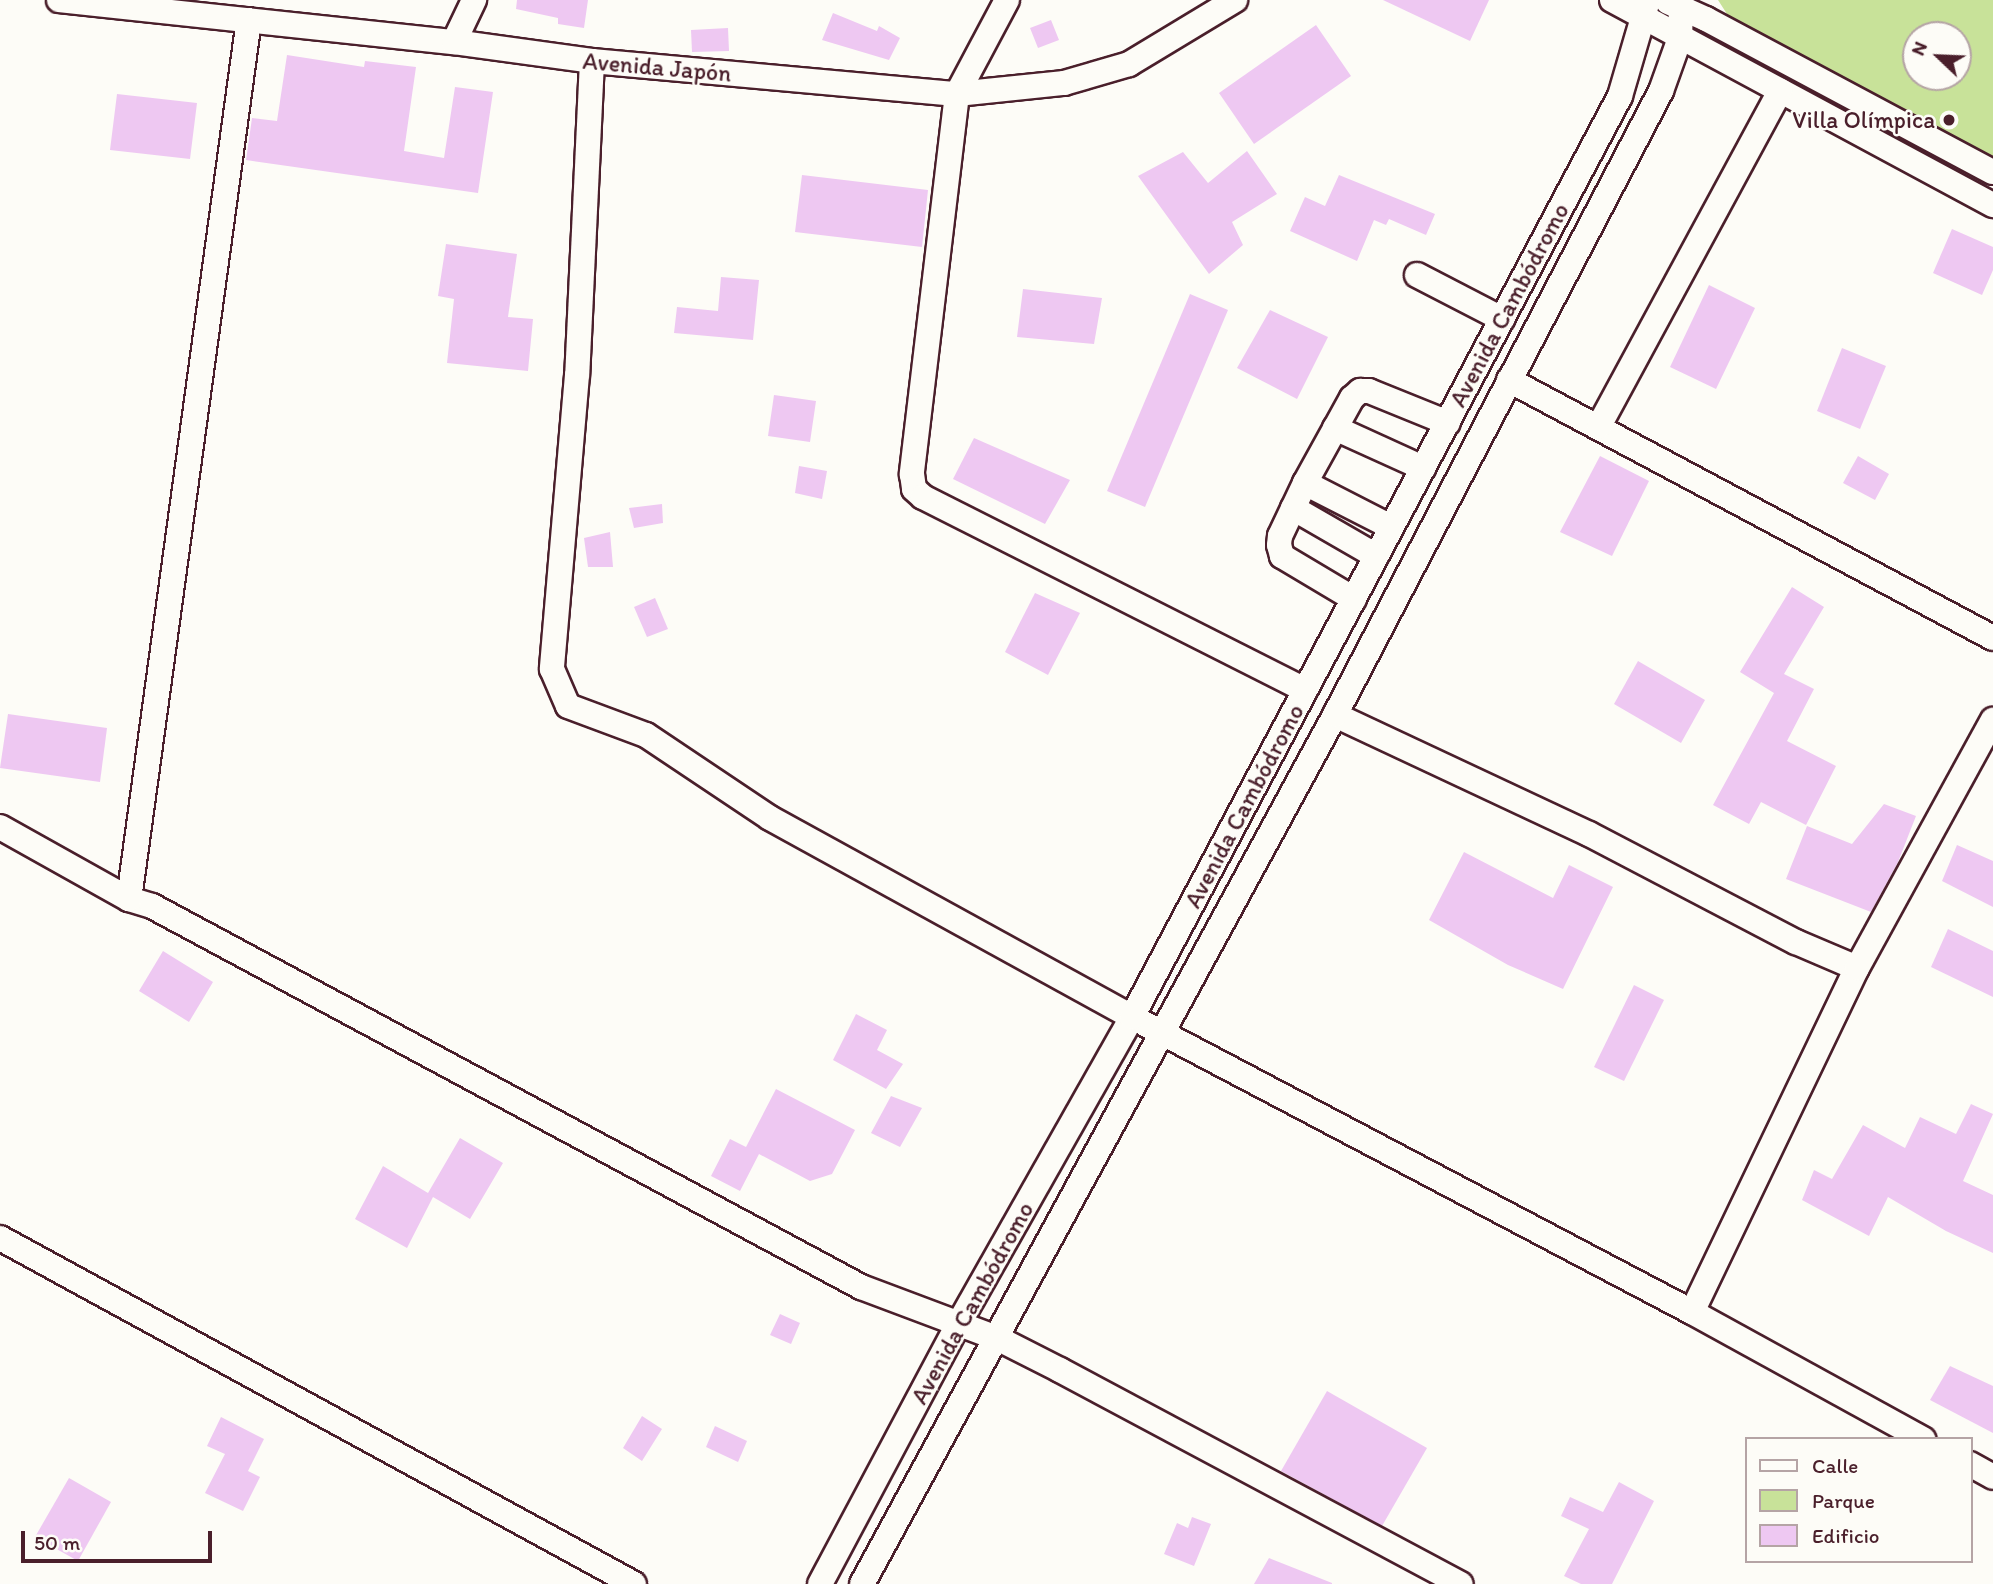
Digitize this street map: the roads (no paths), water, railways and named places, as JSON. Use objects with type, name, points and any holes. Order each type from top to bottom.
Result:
[{"type":"street","name":"Avenida Japón","points":[[60,0],[203,7],[249,20],[454,42],[592,61],[957,94],[1064,83],[1129,64],[1235,0]]},
{"type":"street","points":[[454,42],[474,0]]},
{"type":"street","points":[[1007,0],[957,94],[912,474],[914,489],[936,503],[1305,690]]},
{"type":"street","points":[[1612,0],[1646,9],[1680,38],[1993,205]]},
{"type":"street","points":[[1675,3],[1993,172]]},
{"type":"street","name":"Avenida Cambódromo","points":[[862,1584],[1335,715],[1661,91],[1680,38],[1675,3]]},
{"type":"street","name":"Avenida Cambódromo","points":[[820,1584],[959,1323],[1132,1017],[1620,96],[1646,9]]},
{"type":"street","points":[[129,899],[249,20]]},
{"type":"street","points":[[592,61],[577,376],[552,669],[568,706],[646,735],[771,818],[1132,1017],[1692,1312],[1919,1437]]},
{"type":"street","points":[[1599,426],[1780,91]]},
{"type":"street","points":[[1417,275],[1502,319]]},
{"type":"street","points":[[1509,380],[1993,638]]},
{"type":"street","points":[[1354,599],[1282,556],[1280,536],[1305,483],[1352,398],[1360,391],[1369,391],[1448,422]]},
{"type":"street","points":[[1335,428],[1423,468]]},
{"type":"street","points":[[1305,483],[1391,527]]},
{"type":"street","points":[[1293,508],[1376,556]]},
{"type":"street","points":[[1335,715],[1589,834],[1796,942],[1857,968]]},
{"type":"street","points":[[1692,1312],[1857,968],[1993,720]]},
{"type":"street","points":[[0,827],[129,899],[165,913],[861,1287],[997,1338],[1460,1584]]},
{"type":"street","points":[[0,1238],[634,1584]]},
{"type":"street","points":[[1972,1465],[1993,1477]]},
{"type":"place","name":"Villa Olímpica","points":[[1949,120]]}]
